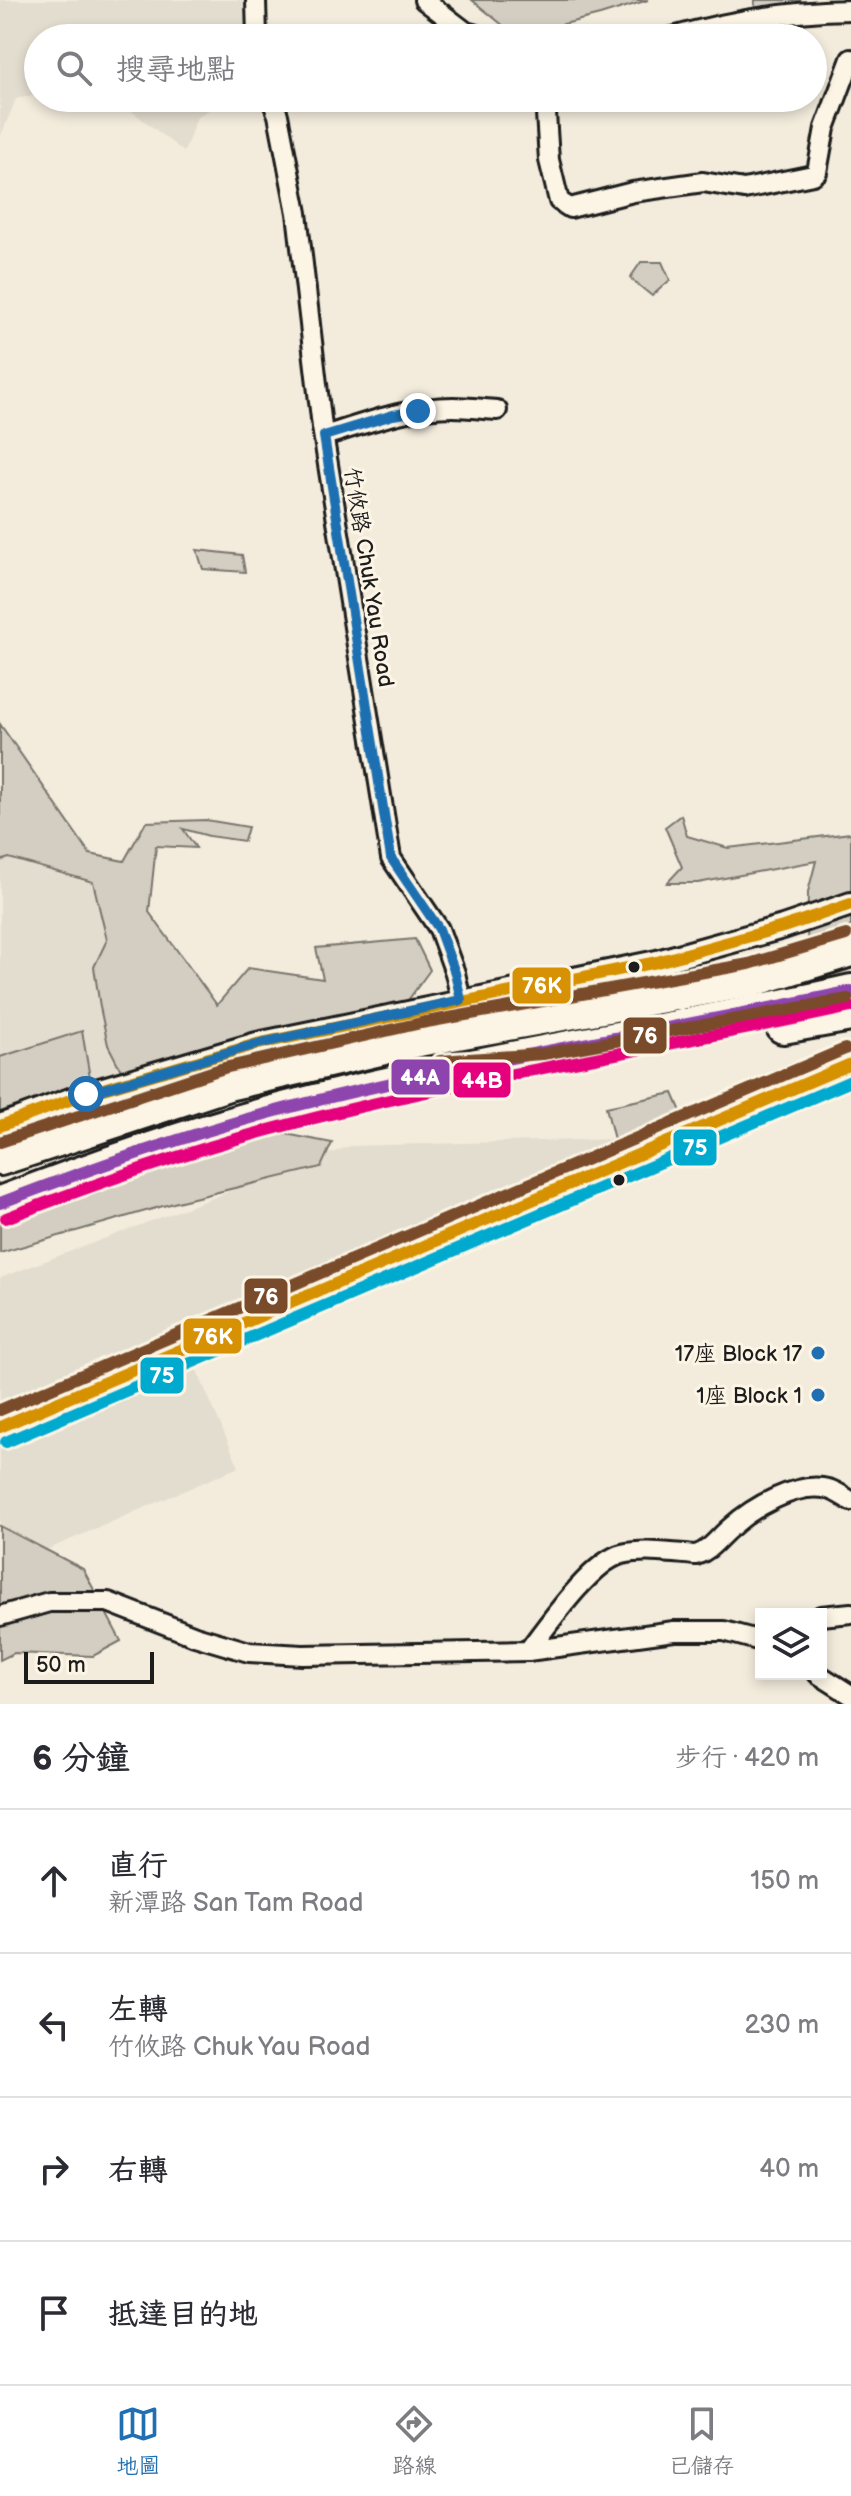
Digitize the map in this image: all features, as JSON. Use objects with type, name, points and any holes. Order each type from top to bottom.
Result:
[{"type":"highway","points":[[0,1159],[228,1084],[424,1039],[753,980],[851,950]]},
{"type":"highway","points":[[0,1203],[209,1129],[410,1079],[851,991]]},
{"type":"highway","points":[[410,1079],[545,1070],[851,1015]]},
{"type":"main road","points":[[0,1427],[851,1064]]},
{"type":"street","points":[[256,0],[257,24]]},
{"type":"street","points":[[424,0],[456,24]]},
{"type":"street","points":[[722,24],[814,11],[851,10]]},
{"type":"street","points":[[546,112],[549,160],[559,201],[563,205],[574,208],[633,192],[703,182],[751,188],[817,172],[825,128],[851,59]]},
{"type":"street","name":"竹攸路 Chuk Yau Road","points":[[277,112],[297,213],[324,436],[391,858],[439,929],[461,1000]]},
{"type":"street","points":[[324,436],[393,415],[425,409],[497,410]]},
{"type":"street","points":[[0,1126],[86,1094],[257,1044],[657,962],[783,927],[851,904]]},
{"type":"street","points":[[528,1651],[567,1602],[609,1559],[624,1553],[696,1555],[707,1551],[747,1512],[773,1499],[812,1488],[829,1489],[851,1501]]},
{"type":"street","points":[[0,1616],[49,1602],[108,1602],[195,1636],[249,1652],[303,1655],[528,1651],[674,1631],[724,1631],[755,1639]]},
{"type":"street","points":[[827,1615],[851,1613]]},
{"type":"street","points":[[827,1680],[851,1695]]},
{"type":"shaded area","points":[[0,0],[249,0],[250,24],[24,24],[24,97],[16,99],[0,138]]},
{"type":"shaded area","points":[[472,0],[648,0],[564,24],[501,24]]},
{"type":"shaded area","points":[[755,0],[800,0],[799,24],[754,24]]},
{"type":"shaded area","points":[[133,112],[205,112],[197,117],[184,152]]},
{"type":"shaded area","points":[[641,262],[662,262],[670,280],[652,296],[630,278]]},
{"type":"shaded area","points":[[197,550],[242,555],[245,572],[203,569]]},
{"type":"shaded area","points":[[0,724],[90,854],[124,861],[146,822],[206,820],[248,827],[244,841],[183,829],[196,848],[156,846],[149,912],[217,1005],[248,968],[323,979],[316,948],[415,939],[430,970],[385,1032],[133,1094],[108,1045],[100,1007],[94,967],[107,940],[93,882],[9,858],[0,861]]},
{"type":"shaded area","points":[[681,815],[687,836],[728,848],[851,833],[851,926],[807,949],[808,892],[816,861],[698,883],[667,883],[682,867],[665,827]]},
{"type":"shaded area","points":[[9,858],[92,882],[107,940],[94,967],[100,1007],[108,1045],[133,1094],[95,1107],[82,1031],[0,1057],[0,861]]},
{"type":"shaded area","points":[[82,1031],[95,1107],[0,1142],[0,1057]]},
{"type":"shaded area","points":[[673,1093],[686,1123],[617,1152],[606,1107]]},
{"type":"shaded area","points":[[265,1130],[332,1143],[321,1167],[177,1202],[0,1253],[0,1216],[105,1177]]},
{"type":"shaded area","points":[[619,1139],[0,1408],[0,1278],[350,1146]]},
{"type":"shaded area","points":[[195,1366],[239,1467],[0,1570],[0,1450]]},
{"type":"shaded area","points":[[0,1526],[83,1569],[121,1641],[93,1656],[14,1653],[0,1660]]},
{"type":"transit line","name":"76K","points":[[0,1126],[86,1094],[257,1044],[657,962],[783,927],[851,904]]},
{"type":"transit line","name":"76","points":[[0,1142],[224,1068],[421,1023],[749,964],[846,935]]},
{"type":"transit line","name":"44A","points":[[0,1203],[154,1148],[311,1102],[445,1072],[851,991]]},
{"type":"transit line","name":"76","points":[[440,1061],[543,1054],[848,999]]},
{"type":"transit line","name":"44B","points":[[6,1218],[173,1158],[347,1110],[491,1078],[851,1007]]},
{"type":"transit line","name":"76","points":[[0,1410],[845,1049]]},
{"type":"transit line","name":"76K","points":[[0,1427],[851,1064]]},
{"type":"transit line","name":"75","points":[[6,1442],[851,1081]]},
{"type":"place","name":"17座 Block 17","points":[[818,1353]]},
{"type":"place","name":"1座 Block 1","points":[[818,1395]]},
{"type":"route","points":[[86,1094],[257,1044],[461,1000],[439,929],[391,858],[324,436],[393,415],[418,411]]}]
